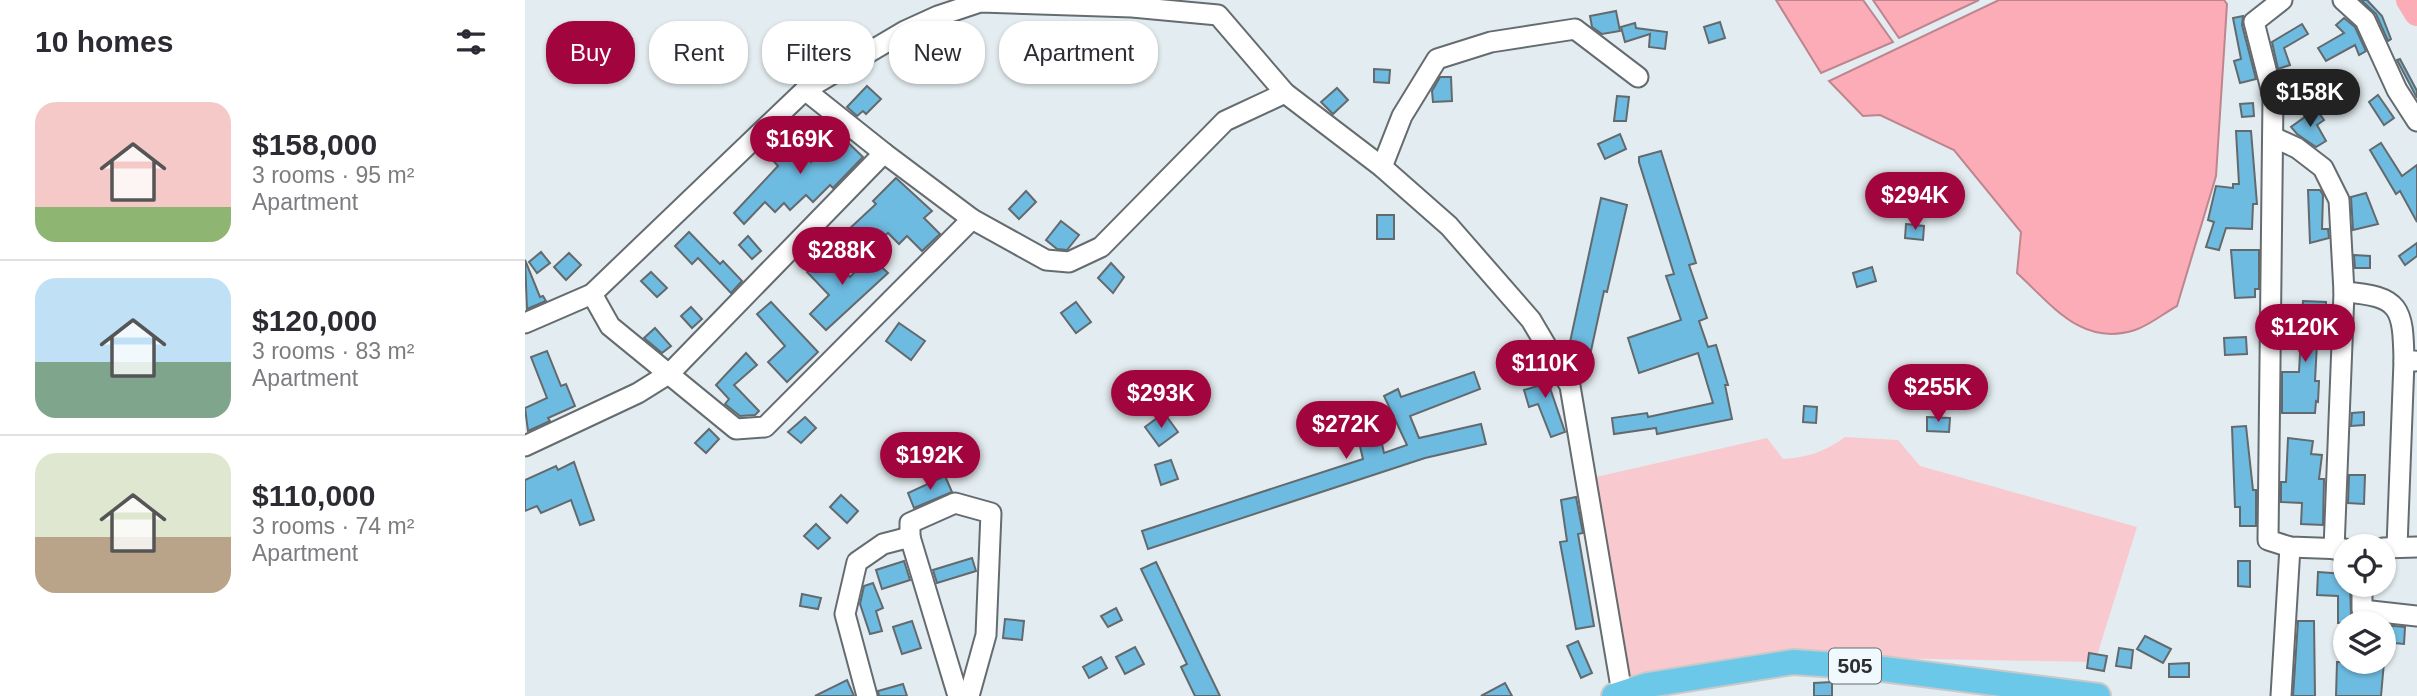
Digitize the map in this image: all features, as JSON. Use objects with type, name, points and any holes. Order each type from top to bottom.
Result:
[{"type":"main road","name":"505","points":[[1618,694],[1793,662],[1867,667],[2098,696]]},
{"type":"street","points":[[2282,0],[2254,22],[2273,97],[2268,540],[2290,547],[2333,549]]},
{"type":"street","points":[[2343,0],[2365,20],[2397,90],[2417,121]]},
{"type":"street","points":[[525,323],[592,294],[805,90],[938,16],[980,1],[1218,8],[1285,93],[1382,167],[1449,226],[1531,320],[1570,386],[1618,694]]},
{"type":"street","points":[[1382,167],[1402,116],[1437,59],[1491,42],[1575,29],[1639,77]]},
{"type":"street","points":[[805,90],[972,219],[1046,260],[1069,262],[1101,247],[1225,121],[1285,93]]},
{"type":"street","points":[[2273,137],[2297,148],[2323,168],[2339,200],[2344,292],[2340,534]]},
{"type":"street","points":[[525,446],[638,393],[670,373],[884,153]]},
{"type":"street","points":[[592,294],[610,326],[736,429],[765,427],[972,219]]},
{"type":"street","points":[[2344,292],[2374,294],[2390,303],[2403,320],[2411,361],[2399,547]]},
{"type":"street","points":[[958,696],[910,537],[910,523],[955,503],[991,513],[986,635],[969,696]]},
{"type":"street","points":[[867,696],[845,614],[857,562],[883,544],[910,537]]},
{"type":"street","points":[[2281,696],[2290,547]]},
{"type":"street","points":[[2362,597],[2362,610],[2417,616]]},
{"type":"shaded area","points":[[1776,0],[1863,0],[1893,42],[1821,73]]},
{"type":"shaded area","points":[[1873,0],[1979,0],[1899,38]]},
{"type":"shaded area","points":[[1999,0],[2224,0],[2227,4],[2216,176],[2177,306],[2141,328],[2116,334],[2099,333],[2084,328],[2056,310],[2017,273],[2021,232],[1954,150],[1880,115],[1863,116],[1829,81]]},
{"type":"shaded area","points":[[1845,437],[1898,440],[1920,466],[2137,527],[2095,662],[1876,658],[1631,682],[1596,477],[1767,438],[1783,459],[1800,457],[1823,450]]},
{"type":"building","points":[[2361,0],[2367,0],[2382,16],[2391,39],[2388,41],[2376,14]]},
{"type":"building","points":[[1616,11],[1620,31],[1602,34],[1592,27],[1590,16]]},
{"type":"building","points":[[2243,16],[2242,25],[2256,79],[2240,83],[2234,61],[2241,59],[2233,18]]},
{"type":"building","points":[[2344,18],[2355,27],[2366,51],[2359,55],[2355,45],[2326,61],[2318,48],[2344,33],[2336,25]]},
{"type":"building","points":[[1720,22],[1725,38],[1709,43],[1704,27]]},
{"type":"building","points":[[1635,23],[1636,28],[1667,32],[1665,49],[1649,47],[1650,34],[1625,42],[1621,27]]},
{"type":"building","points":[[2302,24],[2308,34],[2284,48],[2290,65],[2278,69],[2272,42]]},
{"type":"building","points":[[2400,59],[2417,91],[2417,98],[2397,60]]},
{"type":"building","points":[[1374,69],[1390,70],[1389,83],[1374,82]]},
{"type":"building","points":[[1440,77],[1451,77],[1452,101],[1433,102],[1432,91]]},
{"type":"building","points":[[867,86],[881,99],[866,114],[863,111],[857,116],[847,107]]},
{"type":"building","points":[[1337,88],[1348,100],[1333,114],[1321,102]]},
{"type":"building","points":[[2378,95],[2394,118],[2384,125],[2369,102]]},
{"type":"building","points":[[1617,96],[1629,97],[1626,121],[1614,121]]},
{"type":"building","points":[[2253,103],[2254,116],[2242,117],[2240,104]]},
{"type":"building","points":[[2316,109],[2324,120],[2317,125],[2326,141],[2316,147],[2291,127]]},
{"type":"building","points":[[2236,131],[2251,131],[2257,204],[2253,204],[2252,229],[2226,228],[2219,250],[2206,247],[2214,222],[2208,220],[2216,186],[2233,188],[2233,184],[2239,184]]},
{"type":"building","points":[[839,134],[863,157],[833,188],[830,185],[813,202],[806,195],[790,210],[784,203],[775,212],[765,202],[744,224],[734,213],[778,166],[768,155],[789,136],[811,162]]},
{"type":"building","points":[[1620,134],[1626,149],[1605,159],[1598,144]]},
{"type":"building","points":[[2381,143],[2402,176],[2417,165],[2417,222],[2400,191],[2396,194],[2370,150]]},
{"type":"building","points":[[1661,151],[1696,263],[1689,265],[1707,318],[1699,321],[1708,347],[1716,345],[1728,385],[1725,385],[1732,419],[1657,434],[1656,428],[1614,434],[1612,418],[1647,413],[1648,417],[1713,403],[1698,353],[1639,373],[1628,338],[1681,320],[1666,276],[1674,274],[1639,162],[1639,157]]},
{"type":"building","points":[[896,178],[932,211],[924,218],[940,234],[922,251],[907,236],[899,244],[888,233],[868,251],[848,230],[876,204],[873,201]]},
{"type":"building","points":[[1904,190],[1905,207],[1888,208],[1887,191]]},
{"type":"building","points":[[2308,190],[2320,190],[2323,195],[2322,229],[2328,229],[2329,238],[2310,243]]},
{"type":"building","points":[[1026,191],[1036,202],[1019,219],[1009,209]]},
{"type":"building","points":[[2366,193],[2378,224],[2353,230],[2351,197]]},
{"type":"building","points":[[1601,198],[1627,205],[1589,360],[1567,356]]},
{"type":"building","points":[[1377,215],[1394,215],[1394,239],[1377,239]]},
{"type":"building","points":[[1061,221],[1079,235],[1067,250],[1057,249],[1046,240]]},
{"type":"building","points":[[1906,224],[1924,226],[1923,240],[1905,238]]},
{"type":"building","points":[[689,232],[720,264],[723,261],[742,281],[731,293],[698,258],[692,264],[675,246]]},
{"type":"building","points":[[748,236],[761,251],[752,259],[739,245]]},
{"type":"building","points":[[2417,243],[2417,256],[2405,265],[2399,256]]},
{"type":"building","points":[[2231,250],[2259,250],[2259,289],[2255,289],[2255,297],[2235,298]]},
{"type":"building","points":[[541,252],[550,263],[537,273],[529,262]]},
{"type":"building","points":[[569,253],[581,265],[566,280],[554,267]]},
{"type":"building","points":[[826,253],[850,277],[870,256],[888,273],[826,330],[810,314],[829,295],[807,272]]},
{"type":"building","points":[[2354,255],[2370,256],[2370,268],[2355,268]]},
{"type":"building","points":[[525,260],[540,297],[543,296],[546,301],[527,309]]},
{"type":"building","points":[[1111,263],[1124,277],[1113,293],[1098,278]]},
{"type":"building","points":[[1872,267],[1876,281],[1857,287],[1853,273]]},
{"type":"building","points":[[651,272],[667,288],[657,297],[641,281]]},
{"type":"building","points":[[2303,301],[2326,302],[2326,324],[2318,324],[2315,381],[2319,381],[2318,402],[2316,401],[2315,413],[2282,413],[2282,372],[2299,372]]},
{"type":"building","points":[[771,302],[818,352],[787,382],[768,362],[785,346],[757,314]]},
{"type":"building","points":[[1076,302],[1091,322],[1076,333],[1061,313]]},
{"type":"building","points":[[691,307],[702,319],[692,328],[681,316]]},
{"type":"building","points":[[899,323],[925,341],[911,360],[886,341]]},
{"type":"building","points":[[655,328],[671,346],[662,353],[644,338]]},
{"type":"building","points":[[2246,337],[2247,354],[2225,355],[2224,338]]},
{"type":"building","points":[[1524,346],[1533,359],[1524,365],[1515,353]]},
{"type":"building","points":[[547,351],[561,386],[566,384],[575,406],[528,431],[525,408],[547,398],[531,357]]},
{"type":"building","points":[[746,353],[757,365],[734,385],[759,411],[755,415],[740,416],[725,404],[729,399],[716,385]]},
{"type":"building","points":[[1541,360],[1553,381],[1550,388],[1565,432],[1551,437],[1538,404],[1529,407],[1524,390],[1541,385],[1531,365]]},
{"type":"building","points":[[1474,372],[1480,389],[1410,416],[1419,438],[1481,424],[1486,444],[1425,458],[1148,549],[1142,531],[1363,459],[1353,417],[1375,412],[1384,453],[1407,445],[1384,396],[1398,389],[1401,397]]},
{"type":"building","points":[[1804,406],[1817,407],[1816,423],[1803,422]]},
{"type":"building","points":[[2364,412],[2364,425],[2351,426],[2352,413]]},
{"type":"building","points":[[1164,413],[1178,432],[1159,446],[1145,427]]},
{"type":"building","points":[[805,417],[816,428],[801,443],[788,432]]},
{"type":"building","points":[[1927,417],[1950,418],[1949,432],[1927,431]]},
{"type":"building","points":[[2246,426],[2253,490],[2256,490],[2256,526],[2240,526],[2240,507],[2235,507],[2232,427]]},
{"type":"building","points":[[709,429],[719,439],[706,453],[695,443]]},
{"type":"building","points":[[2288,438],[2313,441],[2311,454],[2322,455],[2319,479],[2324,479],[2323,525],[2301,524],[2302,503],[2281,502],[2281,482],[2286,482]]},
{"type":"building","points":[[1171,460],[1178,479],[1161,485],[1155,465]]},
{"type":"building","points":[[574,462],[594,520],[580,525],[571,500],[541,513],[537,506],[525,511],[525,480],[556,466],[558,470]]},
{"type":"building","points":[[2349,475],[2365,475],[2364,504],[2348,503]]},
{"type":"building","points":[[945,476],[952,492],[914,508],[908,493]]},
{"type":"building","points":[[841,495],[858,511],[847,523],[830,507]]},
{"type":"building","points":[[1576,497],[1583,533],[1578,534],[1594,626],[1576,629],[1560,542],[1567,541],[1561,500]]},
{"type":"building","points":[[816,524],[830,538],[818,549],[804,536]]},
{"type":"building","points":[[972,558],[976,571],[937,583],[933,570]]},
{"type":"building","points":[[904,561],[910,580],[882,589],[876,570]]},
{"type":"building","points":[[2238,561],[2250,561],[2250,587],[2238,586]]},
{"type":"building","points":[[1156,562],[1220,696],[1195,696],[1181,667],[1187,664],[1141,569]]},
{"type":"building","points":[[2318,572],[2333,573],[2333,596],[2317,595]]},
{"type":"building","points":[[873,583],[883,608],[876,611],[882,631],[870,634],[860,604],[864,586]]},
{"type":"building","points":[[802,594],[821,598],[818,609],[800,606]]},
{"type":"building","points":[[2338,597],[2350,597],[2351,611],[2338,611]]},
{"type":"building","points":[[1116,608],[1122,620],[1108,627],[1101,616]]},
{"type":"building","points":[[1005,619],[1024,621],[1022,640],[1003,638]]},
{"type":"building","points":[[912,621],[921,648],[902,654],[893,627]]},
{"type":"building","points":[[2298,621],[2314,621],[2315,696],[2293,696]]},
{"type":"building","points":[[2396,626],[2405,627],[2404,644],[2396,643]]},
{"type":"building","points":[[2145,636],[2171,649],[2163,663],[2137,649]]},
{"type":"building","points":[[1578,641],[1592,673],[1581,678],[1567,646]]},
{"type":"building","points":[[1135,647],[1144,664],[1125,674],[1116,657]]},
{"type":"building","points":[[2119,648],[2133,650],[2131,668],[2116,666]]},
{"type":"building","points":[[2089,653],[2107,656],[2104,671],[2087,668]]},
{"type":"building","points":[[1101,657],[1107,668],[1089,678],[1083,667]]},
{"type":"building","points":[[2189,663],[2189,677],[2169,677],[2169,664]]},
{"type":"building","points":[[2337,674],[2383,674],[2381,696],[2336,696]]},
{"type":"building","points":[[847,680],[854,696],[815,696]]},
{"type":"building","points":[[1832,682],[1832,696],[1814,696],[1814,683]]},
{"type":"building","points":[[1505,683],[1512,696],[1481,696]]},
{"type":"building","points":[[903,684],[907,696],[879,696],[878,691]]},
{"type":"waterway","points":[[2409,0],[2417,13]]}]
